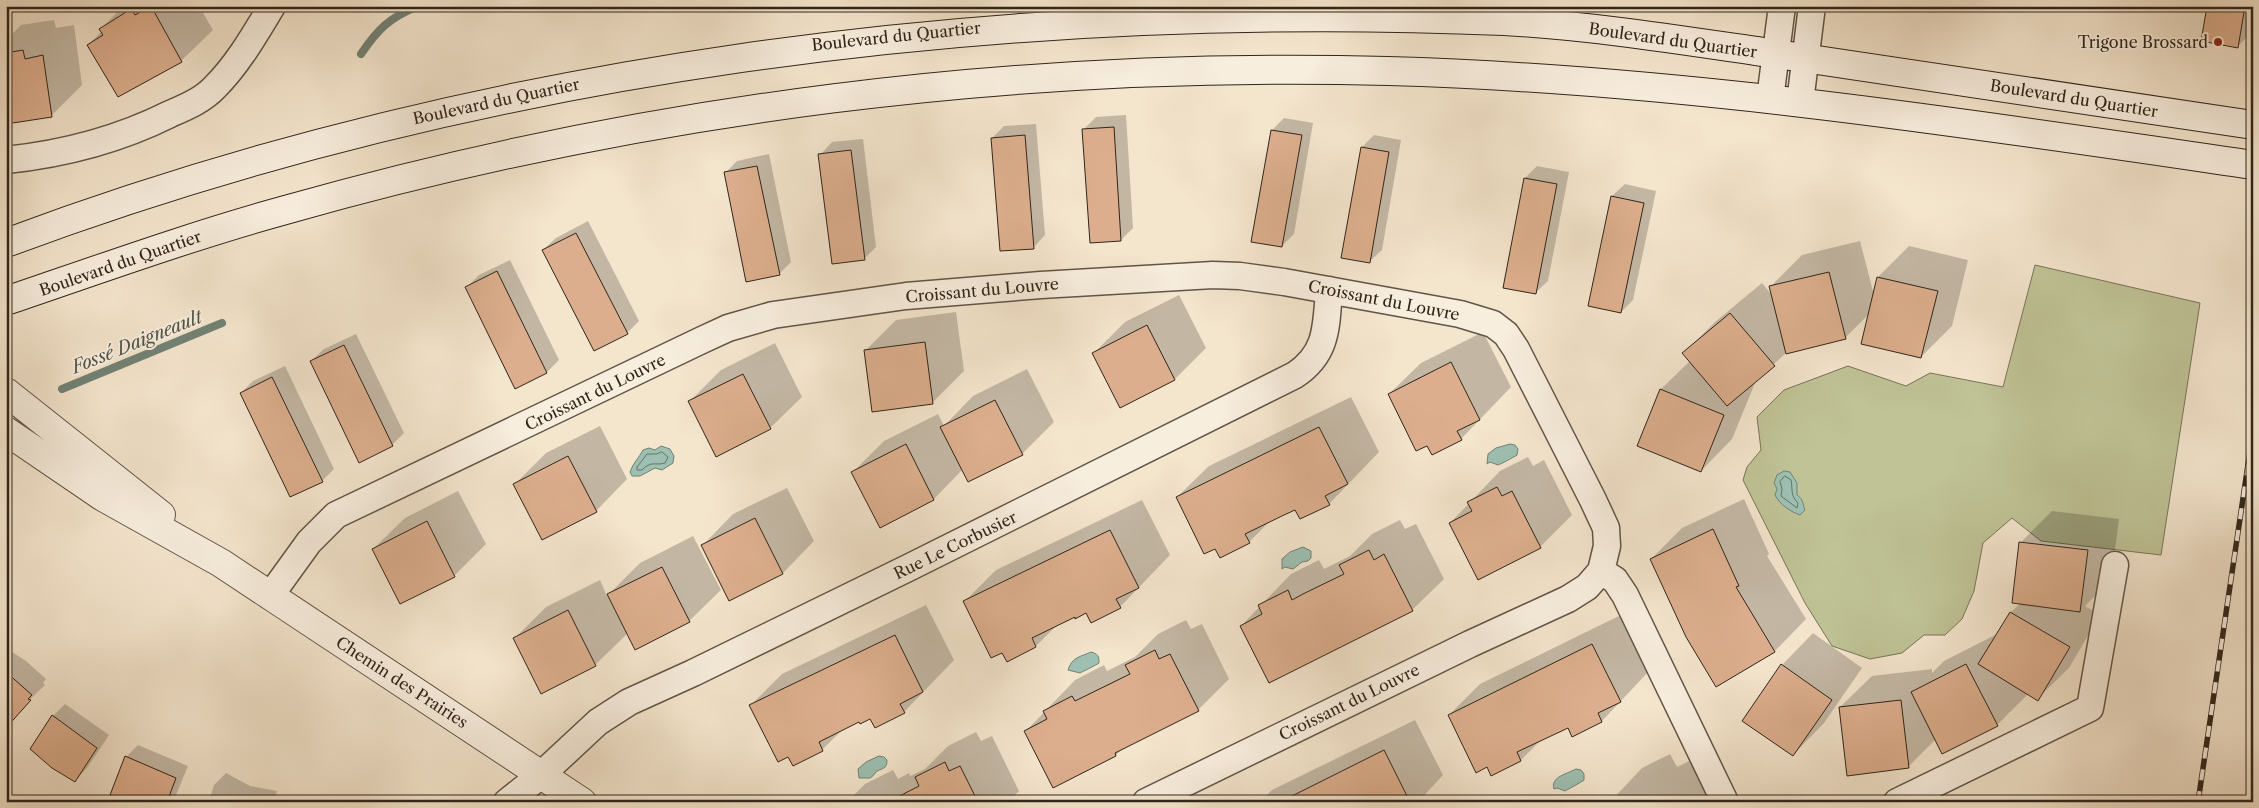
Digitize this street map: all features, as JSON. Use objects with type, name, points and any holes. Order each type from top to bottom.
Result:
[{"type":"main road","name":"Boulevard du Quartier","points":[[6,243],[201,176],[412,119],[642,71],[855,39],[996,26],[1157,16],[1349,15],[1473,19],[1571,26],[1656,36],[2253,125]]},
{"type":"main road","name":"Boulevard du Quartier","points":[[6,302],[177,243],[251,220],[381,184],[468,163],[644,127],[853,96],[1061,77],[1180,71],[1327,70],[1528,78],[1800,102],[2008,128],[2253,165]]},
{"type":"main road","name":"Chemin des Prairies","points":[[6,392],[221,563],[582,802]]},
{"type":"main road","name":"Chemin des Prairies","points":[[6,431],[103,497],[221,563]]},
{"type":"street","points":[[6,160],[68,151],[129,133],[199,100],[215,87],[236,61],[272,6]]},
{"type":"street","points":[[1770,99],[1782,6]]},
{"type":"street","points":[[1800,102],[1812,6]]},
{"type":"street","name":"Croissant du Louvre","points":[[270,596],[308,542],[329,520],[343,511],[421,476],[702,340],[748,321],[806,310],[931,293],[1158,277],[1240,276],[1330,290],[1460,314],[1494,324],[1506,334],[1520,357],[1606,528],[1607,546],[1601,571],[1587,587],[1568,599],[1462,648],[1146,802]]},
{"type":"street","name":"Rue Le Corbusier","points":[[507,802],[598,722],[629,702],[693,673],[908,568],[1295,375],[1309,365],[1320,349],[1325,330],[1330,290]]},
{"type":"street","points":[[1897,802],[2090,708],[2115,565]]},
{"type":"street","points":[[1601,571],[1615,580],[1626,595],[1725,802]]},
{"type":"shaded area","points":[[2035,265],[2200,303],[2161,555],[2041,541],[2012,518],[1983,543],[1974,591],[1962,619],[1945,635],[1924,635],[1902,653],[1870,659],[1832,646],[1805,603],[1743,480],[1747,467],[1761,450],[1757,417],[1784,390],[1848,366],[1906,386],[1930,373],[2003,387]]},
{"type":"water","points":[[1510,444],[1515,445],[1518,449],[1517,455],[1498,465],[1490,462],[1487,464],[1488,454],[1496,448]]},
{"type":"water","points":[[661,446],[670,449],[674,456],[673,463],[662,470],[655,468],[640,476],[632,476],[631,469],[643,450],[649,448],[655,450]]},
{"type":"water","points":[[1784,471],[1790,472],[1797,483],[1797,495],[1802,500],[1805,510],[1800,515],[1779,502],[1775,495],[1777,489],[1774,483],[1777,475]]},
{"type":"water","points":[[1303,547],[1311,551],[1311,558],[1293,569],[1285,567],[1282,569],[1282,559],[1290,552]]},
{"type":"water","points":[[1091,652],[1098,656],[1099,663],[1080,673],[1068,670],[1074,660]]},
{"type":"water","points":[[879,756],[887,760],[885,767],[877,771],[870,778],[859,778],[858,769],[866,762]]},
{"type":"water","points":[[1576,769],[1581,770],[1584,774],[1584,780],[1565,791],[1557,788],[1554,789],[1553,785],[1557,779]]},
{"type":"building","points":[[151,6],[182,62],[118,97],[87,45],[103,35],[99,29],[131,9],[135,15]]},
{"type":"building","points":[[2207,6],[2244,12],[2238,48],[2201,41]]},
{"type":"building","points":[[23,50],[25,59],[43,55],[52,117],[6,124],[6,53]]},
{"type":"building","points":[[1114,127],[1121,241],[1090,243],[1082,129]]},
{"type":"building","points":[[1271,130],[1302,135],[1282,247],[1251,242]]},
{"type":"building","points":[[1025,135],[1034,249],[1000,251],[991,138]]},
{"type":"building","points":[[1361,147],[1389,152],[1370,263],[1341,258]]},
{"type":"building","points":[[851,150],[865,260],[832,264],[818,154]]},
{"type":"building","points":[[757,166],[780,275],[746,282],[724,172]]},
{"type":"building","points":[[1524,178],[1557,184],[1536,294],[1503,288]]},
{"type":"building","points":[[1611,196],[1644,203],[1621,313],[1588,306]]},
{"type":"building","points":[[576,233],[628,334],[594,351],[542,250]]},
{"type":"building","points":[[497,271],[547,373],[515,389],[465,287]]},
{"type":"building","points":[[1829,272],[1846,339],[1786,354],[1769,286]]},
{"type":"building","points":[[1877,277],[1938,291],[1921,358],[1861,344]]},
{"type":"building","points":[[1730,313],[1775,366],[1727,406],[1682,353]]},
{"type":"building","points":[[1147,325],[1175,380],[1120,408],[1092,353]]},
{"type":"building","points":[[925,342],[933,404],[872,412],[864,350]]},
{"type":"building","points":[[344,345],[393,446],[359,463],[310,361]]},
{"type":"building","points":[[1451,362],[1480,420],[1457,431],[1462,440],[1432,455],[1427,446],[1416,451],[1388,394]]},
{"type":"building","points":[[743,374],[771,429],[716,457],[688,401]]},
{"type":"building","points":[[272,377],[323,482],[290,497],[240,393]]},
{"type":"building","points":[[1660,389],[1724,415],[1701,472],[1637,446]]},
{"type":"building","points":[[995,400],[1023,455],[968,482],[940,427]]},
{"type":"building","points":[[1319,427],[1348,484],[1325,496],[1330,505],[1300,519],[1295,510],[1284,515],[1245,534],[1250,543],[1220,558],[1215,549],[1204,554],[1176,497]]},
{"type":"building","points":[[906,444],[934,500],[880,528],[851,472]]},
{"type":"building","points":[[568,456],[597,512],[542,540],[513,484]]},
{"type":"building","points":[[1497,487],[1502,496],[1512,491],[1541,548],[1478,580],[1449,523],[1472,511],[1467,502]]},
{"type":"building","points":[[755,518],[783,574],[729,601],[701,545]]},
{"type":"building","points":[[427,521],[455,577],[400,604],[372,549]]},
{"type":"building","points":[[1713,529],[1739,586],[1736,587],[1775,652],[1716,687],[1686,637],[1650,559]]},
{"type":"building","points":[[1110,530],[1139,588],[1116,599],[1121,608],[1091,623],[1086,613],[1075,619],[1075,617],[1032,638],[1036,647],[1007,662],[1002,653],[991,658],[963,601]]},
{"type":"building","points":[[2019,542],[2088,550],[2080,612],[2012,603]]},
{"type":"building","points":[[1369,550],[1374,560],[1384,554],[1413,611],[1269,683],[1240,626],[1262,614],[1258,605],[1288,590],[1292,600],[1344,574],[1339,565]]},
{"type":"building","points":[[662,567],[690,622],[635,650],[607,594]]},
{"type":"building","points":[[568,610],[596,666],[541,694],[513,638]]},
{"type":"building","points":[[2010,612],[2070,647],[2038,701],[1978,664]]},
{"type":"building","points":[[895,635],[923,692],[900,704],[905,713],[875,728],[870,719],[860,724],[859,722],[819,742],[823,751],[793,766],[788,757],[778,762],[749,705]]},
{"type":"building","points":[[1592,644],[1621,702],[1598,713],[1602,722],[1572,737],[1568,728],[1517,752],[1521,761],[1491,776],[1487,767],[1476,773],[1448,715]]},
{"type":"building","points":[[1155,650],[1159,659],[1170,654],[1199,711],[1115,753],[1116,756],[1053,788],[1024,731],[1047,719],[1043,711],[1072,696],[1075,701],[1130,674],[1125,665]]},
{"type":"building","points":[[1781,664],[1832,700],[1793,756],[1742,721]]},
{"type":"building","points":[[1966,664],[1998,726],[1942,754],[1911,692]]},
{"type":"building","points":[[6,672],[32,695],[28,699],[31,700],[6,728]]},
{"type":"building","points":[[1901,700],[1909,768],[1847,776],[1839,707]]},
{"type":"building","points":[[52,715],[97,748],[75,782],[52,768],[30,749]]},
{"type":"building","points":[[1384,750],[1410,802],[1280,802]]},
{"type":"building","points":[[125,756],[176,778],[167,802],[122,802],[110,795]]},
{"type":"building","points":[[945,762],[949,771],[960,766],[978,802],[888,802],[919,786],[915,777]]},
{"type":"waterway","name":"Fossé Daigneault","points":[[361,54],[385,25],[399,15],[418,6]]},
{"type":"waterway","name":"Fossé Daigneault","points":[[62,389],[222,323]]},
{"type":"railway","points":[[2198,802],[2253,431]]},
{"type":"place","name":"Trigone Brossard","points":[[2218,42]]}]
